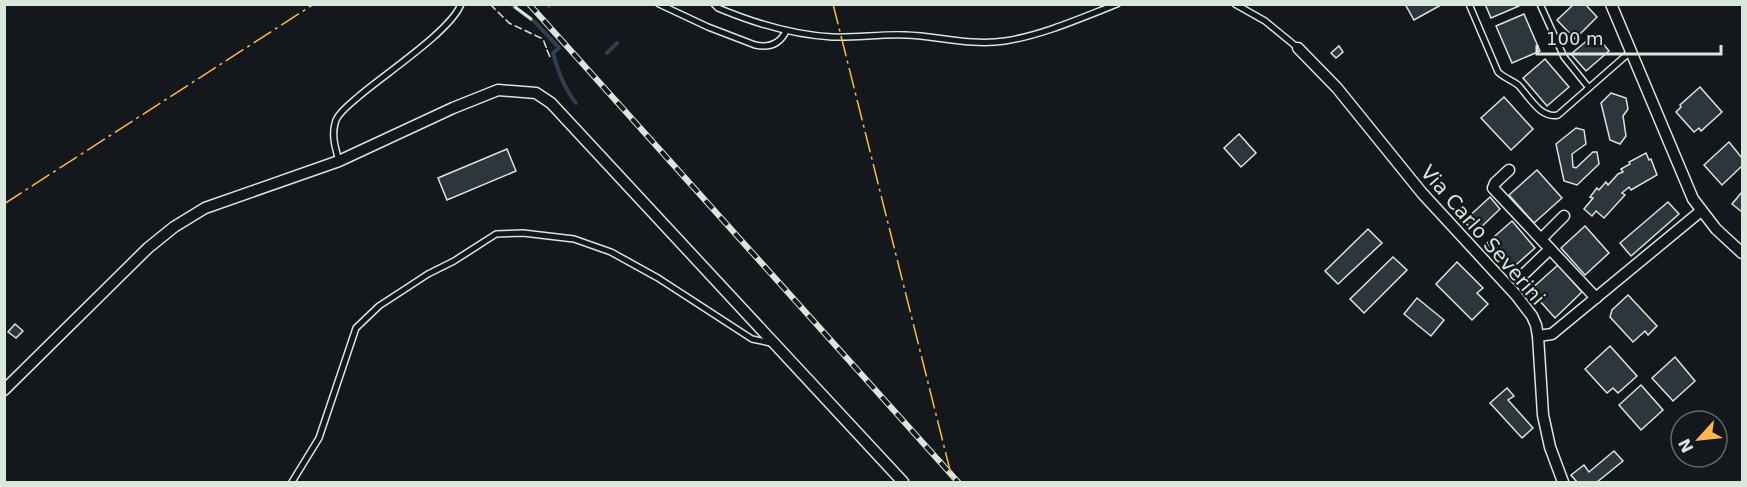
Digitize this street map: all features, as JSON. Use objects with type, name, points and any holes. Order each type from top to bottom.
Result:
[{"type":"street","points":[[1611,4],[1690,192],[1701,211],[1716,229],[1743,254]]},
{"type":"street","name":"Via Carlo Severini","points":[[1298,48],[1337,88],[1416,186],[1516,294],[1532,316],[1538,336],[1543,415],[1550,447],[1563,483]]},
{"type":"street","points":[[4,390],[148,248],[174,227],[205,208],[339,161],[453,108],[498,90],[536,93],[551,103],[903,483]]},
{"type":"street","points":[[1509,170],[1492,188],[1596,298]]},
{"type":"street","points":[[1538,336],[1552,334],[1701,211]]},
{"type":"street","points":[[1541,239],[1564,216]]},
{"type":"street","points":[[1525,273],[1550,249]]},
{"type":"lane","points":[[339,161],[333,134],[337,118],[346,107],[438,33],[458,12],[461,4]]},
{"type":"lane","points":[[659,4],[717,31],[755,45],[775,44],[786,31]]},
{"type":"lane","points":[[714,6],[757,23],[786,31],[831,37],[904,35],[960,42],[996,42],[1039,32],[1117,4]]},
{"type":"lane","points":[[1235,4],[1265,21],[1298,48]]},
{"type":"lane","points":[[1469,4],[1498,72],[1517,84],[1539,109],[1551,116],[1558,115],[1630,52]]},
{"type":"lane","points":[[1540,4],[1564,57],[1589,88]]},
{"type":"lane","points":[[292,483],[319,438],[356,328],[379,306],[496,234],[523,233],[574,239],[611,252],[658,278],[752,339],[773,344]]},
{"type":"building","points":[[1405,4],[1441,4],[1441,5],[1414,20]]},
{"type":"building","points":[[1485,4],[1519,4],[1519,6],[1491,18]]},
{"type":"building","points":[[1574,4],[1585,4],[1597,17],[1575,39],[1557,20]]},
{"type":"building","points":[[1524,14],[1540,51],[1512,63],[1496,26]]},
{"type":"building","points":[[1595,34],[1609,51],[1586,71],[1571,54]]},
{"type":"building","points":[[1339,46],[1343,52],[1336,58],[1331,53]]},
{"type":"building","points":[[1545,59],[1569,87],[1547,106],[1523,78]]},
{"type":"building","points":[[1700,87],[1722,112],[1701,131],[1699,128],[1694,132],[1676,112],[1681,107],[1680,105]]},
{"type":"building","points":[[1611,93],[1626,98],[1628,109],[1623,116],[1626,136],[1620,144],[1610,140],[1601,103]]},
{"type":"building","points":[[1504,97],[1533,129],[1511,150],[1481,118]]},
{"type":"building","points":[[1576,128],[1584,130],[1586,144],[1572,154],[1573,167],[1576,168],[1593,152],[1597,152],[1599,164],[1577,185],[1564,181],[1556,144]]},
{"type":"building","points":[[1239,134],[1256,153],[1241,167],[1224,148]]},
{"type":"building","points":[[1729,142],[1742,158],[1742,166],[1722,185],[1704,165]]},
{"type":"building","points":[[507,149],[516,171],[447,200],[438,178]]},
{"type":"building","points":[[1646,153],[1657,175],[1631,190],[1629,187],[1622,193],[1625,195],[1604,218],[1596,211],[1592,216],[1584,209],[1593,198],[1590,197],[1597,188],[1599,190],[1606,182],[1608,185],[1623,172],[1621,169],[1630,164],[1629,162]]},
{"type":"building","points":[[1537,170],[1562,198],[1534,223],[1509,195]]},
{"type":"building","points":[[1742,192],[1742,212],[1732,204]]},
{"type":"building","points":[[1490,197],[1500,209],[1475,233],[1464,221]]},
{"type":"building","points":[[1668,202],[1679,214],[1631,256],[1620,243]]},
{"type":"building","points":[[1512,221],[1535,248],[1510,270],[1487,243]]},
{"type":"building","points":[[1585,226],[1609,253],[1585,275],[1561,248]]},
{"type":"building","points":[[1368,229],[1382,243],[1338,284],[1325,271]]},
{"type":"building","points":[[1393,257],[1407,270],[1364,313],[1350,299]]},
{"type":"building","points":[[1457,262],[1483,288],[1477,293],[1488,304],[1472,320],[1436,284]]},
{"type":"building","points":[[1558,265],[1582,292],[1555,318],[1530,290]]},
{"type":"building","points":[[1628,295],[1657,326],[1648,335],[1645,331],[1633,342],[1610,317],[1612,310]]},
{"type":"building","points":[[1417,298],[1444,320],[1431,336],[1404,314]]},
{"type":"building","points":[[15,324],[23,331],[16,338],[8,332]]},
{"type":"building","points":[[1610,346],[1637,376],[1618,393],[1613,388],[1607,393],[1585,369]]},
{"type":"building","points":[[1675,357],[1695,381],[1673,401],[1652,378]]},
{"type":"building","points":[[1641,385],[1663,410],[1641,430],[1619,405]]},
{"type":"building","points":[[1507,388],[1514,396],[1508,400],[1533,428],[1522,438],[1490,403]]},
{"type":"building","points":[[1614,451],[1623,461],[1597,482],[1577,482],[1571,475],[1584,465],[1589,472]]},
{"type":"waterway","points":[[515,4],[513,6],[535,22],[559,48],[553,53],[559,73],[576,103]]},
{"type":"waterway","points":[[607,53],[617,43]]},
{"type":"railway","points":[[529,4],[958,482]]},
{"type":"fence","points":[[490,4],[509,23],[543,39],[550,57]]},
{"type":"wall","points":[[517,4],[515,7],[531,19]]},
{"type":"power","points":[[4,204],[314,4]]},
{"type":"power","points":[[833,4],[953,482]]}]
